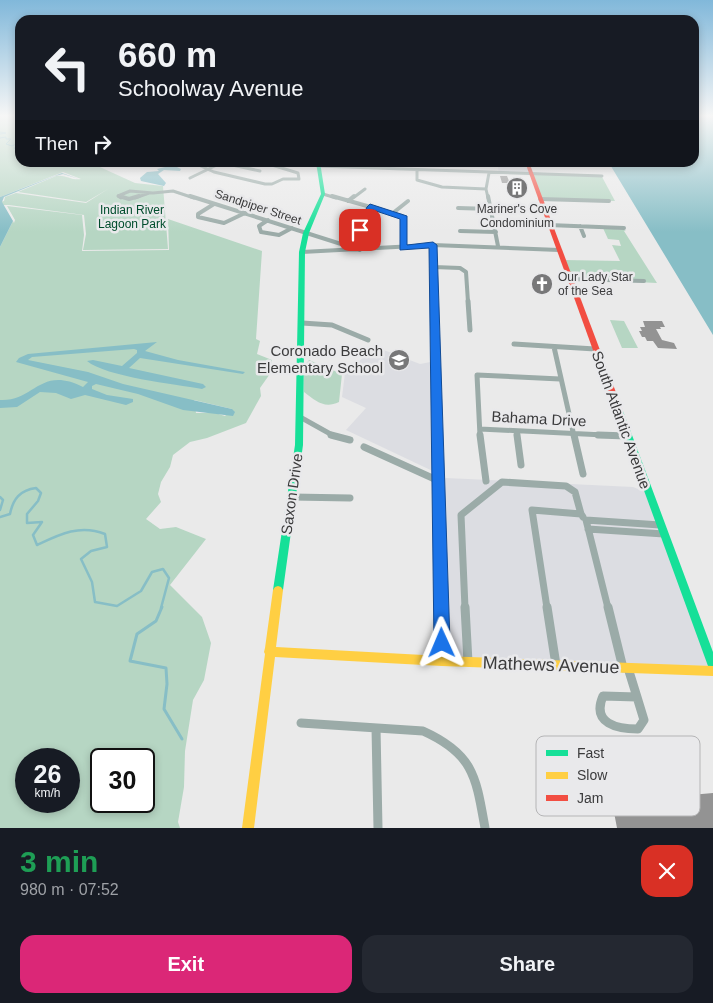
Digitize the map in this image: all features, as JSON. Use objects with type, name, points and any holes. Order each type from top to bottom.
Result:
[{"type":"street","points":[[201,167],[207,170],[272,184],[283,179],[299,179],[298,173],[278,167]]},
{"type":"street","points":[[190,178],[214,167]]},
{"type":"street","points":[[242,167],[260,171]]},
{"type":"street","points":[[318,167],[323,194],[402,216],[405,220],[403,248]]},
{"type":"street","points":[[368,167],[602,176]]},
{"type":"street","name":"South Atlantic Avenue","points":[[529,167],[713,666]]},
{"type":"street","points":[[417,170],[417,180],[442,187],[486,189]]},
{"type":"street","points":[[489,173],[486,189],[492,209],[498,246]]},
{"type":"street","points":[[348,200],[365,189]]},
{"type":"street","name":"Sandpiper Street","points":[[149,193],[130,190],[118,196],[121,199],[129,199],[149,193],[173,191],[360,250]]},
{"type":"street","name":"Saxon Drive","points":[[248,828],[269,652],[299,445],[302,252],[306,233],[323,194]]},
{"type":"street","points":[[540,198],[609,201]]},
{"type":"street","points":[[393,213],[408,202]]},
{"type":"street","points":[[214,204],[198,214],[198,218],[224,223],[245,213]]},
{"type":"street","points":[[360,230],[370,207]]},
{"type":"street","points":[[458,208],[492,209]]},
{"type":"street","points":[[268,220],[259,226],[261,232],[279,235],[292,228]]},
{"type":"street","points":[[549,225],[624,228]]},
{"type":"street","points":[[580,226],[584,236]]},
{"type":"street","points":[[460,231],[496,232]]},
{"type":"street","points":[[433,245],[442,661]]},
{"type":"street","points":[[302,252],[433,245],[498,246],[559,250]]},
{"type":"street","points":[[434,267],[460,268],[466,272],[470,330]]},
{"type":"street","points":[[569,279],[644,281]]},
{"type":"street","points":[[302,323],[332,325],[368,340]]},
{"type":"street","points":[[514,344],[595,349]]},
{"type":"street","points":[[554,347],[583,474]]},
{"type":"street","points":[[486,481],[480,429],[477,375],[560,379]]},
{"type":"street","points":[[300,418],[326,434],[338,439],[350,440]]},
{"type":"street","name":"Bahama Drive","points":[[480,429],[627,436]]},
{"type":"street","points":[[516,431],[520,465]]},
{"type":"street","points":[[364,446],[439,481]]},
{"type":"street","points":[[468,662],[461,514],[502,482],[566,486],[575,492],[584,517],[626,668],[637,697],[644,720],[638,729],[624,729],[608,725],[603,720],[600,703],[603,696],[637,697]]},
{"type":"street","points":[[292,497],[350,498]]},
{"type":"street","points":[[556,665],[532,510],[660,525]]},
{"type":"street","points":[[588,529],[664,534]]},
{"type":"street","name":"Mathews Avenue","points":[[269,652],[442,661],[713,671]]},
{"type":"street","points":[[301,723],[423,731],[438,737],[454,749],[469,766],[476,778],[485,828]]},
{"type":"street","points":[[376,728],[378,828]]},
{"type":"shaded area","points":[[498,167],[528,167],[531,174],[499,173]]},
{"type":"shaded area","points":[[376,347],[420,364],[436,361],[439,474],[346,430],[366,408],[342,397],[345,373]]},
{"type":"shaded area","points":[[446,478],[633,487],[648,493],[713,666],[442,661],[439,481]]},
{"type":"green space","name":"Indian River Lagoon Park","points":[[0,155],[15,155],[15,167],[100,167],[135,183],[163,186],[168,249],[83,250],[86,234],[84,215],[0,205],[0,202],[4,201],[5,197],[16,193],[86,203],[108,189],[86,202],[18,192],[56,176],[81,179],[63,172],[0,197]]},
{"type":"green space","points":[[533,174],[601,175],[615,201],[542,200]]},
{"type":"green space","points":[[7,206],[82,215],[84,235],[82,251],[169,250],[168,219],[262,251],[256,339],[260,341],[257,354],[272,360],[272,371],[260,388],[261,396],[246,423],[207,438],[190,442],[173,455],[170,467],[161,482],[158,494],[161,502],[146,519],[160,529],[176,527],[206,539],[170,585],[202,617],[211,643],[204,680],[193,700],[185,751],[184,787],[178,822],[180,828],[0,828],[0,247],[13,221],[14,223],[15,220]],"holes":[[[194,400],[232,409],[225,416],[215,413],[196,413]]]},
{"type":"green space","points":[[603,228],[626,230],[624,231],[657,283],[572,279],[564,260],[620,261],[612,245],[621,246],[619,240],[608,239]]},
{"type":"green space","points":[[610,320],[624,321],[638,348],[622,348]]},
{"type":"green space","points":[[309,360],[342,374],[339,402],[329,405],[324,404],[316,401],[304,392],[304,366]]},
{"type":"water","points":[[699,155],[713,155],[713,335],[611,167],[699,167]]},
{"type":"water","points":[[177,167],[181,169],[180,171],[164,170],[158,174],[166,183],[164,186],[141,181],[140,178],[147,172],[159,171],[157,169]]},
{"type":"water","points":[[62,173],[79,179],[63,174],[4,197],[2,202],[13,221],[0,247],[0,197]]},
{"type":"water","points":[[157,342],[145,351],[178,360],[245,372],[243,374],[140,358],[129,368],[203,384],[206,387],[202,389],[125,376],[96,367],[87,361],[93,360],[122,366],[137,353],[137,350],[134,349],[32,357],[28,360],[88,372],[123,384],[232,409],[235,412],[233,416],[183,410],[138,394],[96,384],[92,386],[92,389],[107,395],[133,399],[133,402],[126,405],[85,395],[71,399],[56,393],[40,392],[17,407],[0,408],[0,400],[21,396],[47,382],[57,380],[68,381],[83,387],[88,382],[16,362],[19,358],[28,354]]},
{"type":"building","name":"Mariner's Cove Condominium","points":[[500,176],[507,176],[509,181],[517,181],[523,197],[507,183],[502,183]]},
{"type":"building","points":[[643,321],[662,321],[665,327],[656,329],[662,340],[674,343],[677,349],[658,348],[653,341],[647,341],[645,337],[642,337],[639,331],[642,331],[640,327],[645,327]]},
{"type":"building","points":[[713,793],[713,828],[617,828],[615,816],[700,816],[700,794]]},
{"type":"waterway","points":[[0,517],[10,514],[18,496],[30,489],[36,488],[41,493],[38,501],[27,514],[27,523],[42,522],[33,535],[37,545],[62,534],[79,530],[96,531],[105,534],[107,547],[91,551],[81,559],[92,582],[95,602],[117,606],[141,591],[152,572],[163,569],[169,578],[161,608]]},
{"type":"waterway","points":[[0,497],[3,500],[0,510]]},
{"type":"waterway","points":[[162,607],[156,621],[137,634],[130,661],[166,668],[167,684],[164,709],[182,739]]},
{"type":"traffic: fast","points":[[278,590],[299,445],[302,252],[306,233],[323,194],[319,167]]},
{"type":"traffic: fast","points":[[619,411],[713,666]]},
{"type":"traffic: slow","points":[[248,828],[278,590]]},
{"type":"traffic: slow","points":[[269,652],[442,661],[713,671]]},
{"type":"traffic: jam","points":[[529,167],[619,411]]},
{"type":"place","name":"Mariner's Cove Condominium","points":[[517,188]]},
{"type":"place","name":"Our Lady Star of the Sea","points":[[542,284]]},
{"type":"place","name":"Coronado Beach Elementary School","points":[[399,360]]},
{"type":"route","points":[[360,230],[370,207],[404,218],[403,248],[433,245],[442,643]]}]
